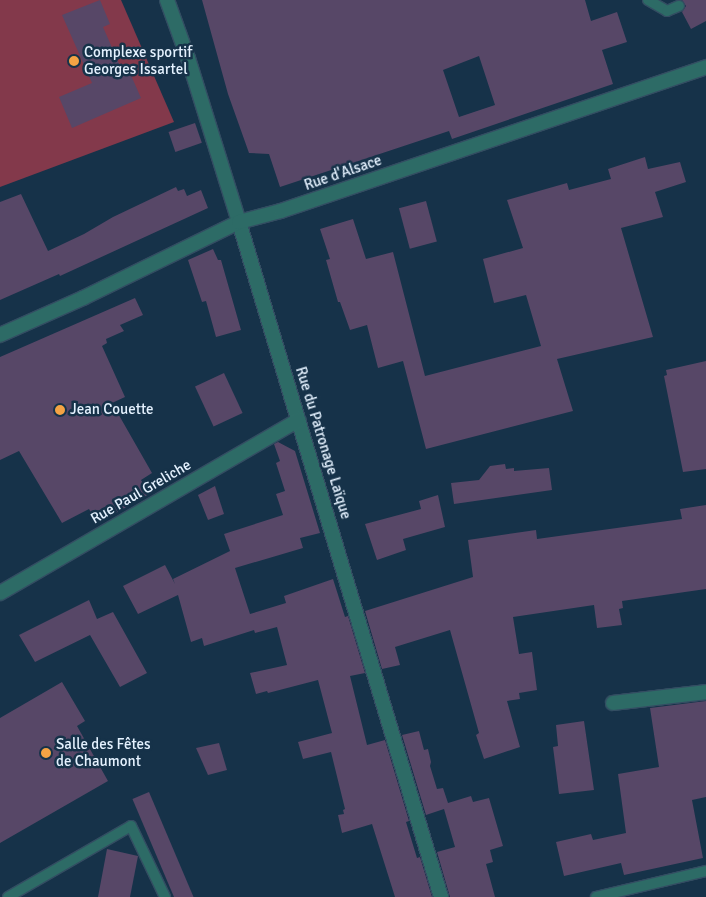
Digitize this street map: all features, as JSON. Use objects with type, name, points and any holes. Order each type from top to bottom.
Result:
[{"type":"street","name":"Rue du Patronage Laïque","points":[[167,0],[188,58],[239,222],[442,897]]},
{"type":"street","name":"Rue d'Alsace","points":[[0,335],[83,298],[239,222],[281,211],[706,67]]},
{"type":"street","name":"Rue Paul Greliche","points":[[0,593],[298,420]]},
{"type":"street","points":[[613,703],[706,692]]},
{"type":"lane","points":[[648,0],[667,11],[679,6]]},
{"type":"lane","points":[[8,897],[131,826],[165,897]]},
{"type":"lane","points":[[596,897],[706,871]]},
{"type":"shaded area","name":"Complexe sportif Georges Issartel","points":[[0,0],[121,0],[174,122],[0,187]]},
{"type":"building","points":[[100,0],[110,24],[103,27],[124,75],[130,73],[141,98],[72,128],[59,97],[92,83],[62,15]]},
{"type":"building","points":[[202,0],[585,0],[591,21],[617,12],[627,42],[602,50],[613,84],[452,139],[449,131],[280,187],[269,154],[249,153],[228,94]],"holes":[[[479,56],[495,105],[459,117],[443,70]]]},
{"type":"building","points":[[682,0],[706,0],[706,21],[691,29],[682,12],[686,6]]},
{"type":"building","points":[[195,123],[202,143],[175,152],[169,132]]},
{"type":"building","points":[[645,157],[648,169],[680,162],[686,182],[655,192],[663,217],[621,228],[653,337],[557,359],[573,411],[426,449],[403,361],[378,368],[367,325],[350,330],[340,302],[338,302],[326,260],[330,259],[320,229],[353,219],[366,259],[393,252],[425,376],[541,346],[526,295],[494,303],[483,259],[523,248],[507,200],[567,183],[569,190],[611,179],[608,169]]},
{"type":"building","points":[[176,187],[178,191],[184,189],[187,196],[201,190],[208,208],[60,276],[59,274],[0,300],[0,202],[21,194],[48,251]]},
{"type":"building","points":[[426,201],[437,242],[410,249],[399,208]]},
{"type":"building","points":[[213,249],[218,260],[221,260],[241,330],[216,337],[206,301],[202,302],[188,260]]},
{"type":"building","points":[[135,298],[143,315],[120,325],[124,331],[106,339],[107,343],[102,346],[125,397],[112,403],[152,473],[141,480],[149,494],[97,524],[89,509],[62,523],[19,451],[0,460],[0,357]]},
{"type":"building","points":[[706,361],[706,469],[683,472],[664,376],[667,375],[666,370]]},
{"type":"building","points":[[224,373],[243,413],[214,426],[195,387]]},
{"type":"building","points":[[278,442],[295,451],[320,533],[300,538],[303,548],[235,568],[250,614],[286,603],[284,596],[333,579],[345,617],[348,616],[365,673],[350,676],[367,745],[385,740],[409,821],[406,822],[417,858],[420,857],[432,897],[395,897],[372,824],[342,833],[338,815],[344,814],[343,810],[345,809],[331,752],[303,759],[298,742],[332,733],[318,680],[268,693],[267,691],[256,694],[250,673],[287,665],[277,627],[255,633],[254,630],[204,646],[202,638],[191,642],[178,595],[138,614],[123,586],[165,565],[175,584],[173,579],[230,551],[224,534],[283,515],[276,494],[285,491],[276,463],[280,461],[274,444]]},
{"type":"building","points":[[505,464],[506,469],[514,468],[514,471],[549,468],[552,490],[454,504],[451,483],[479,480],[490,466]]},
{"type":"building","points":[[215,486],[224,514],[208,520],[198,495]]},
{"type":"building","points":[[438,495],[445,527],[403,539],[406,550],[377,560],[365,524],[421,509],[419,501]]},
{"type":"building","points":[[706,505],[706,589],[622,601],[623,608],[619,609],[622,625],[597,628],[594,605],[513,617],[519,654],[532,652],[537,690],[519,693],[520,699],[507,701],[520,747],[484,759],[476,735],[479,733],[450,630],[395,647],[400,665],[382,669],[365,611],[473,577],[468,540],[536,530],[537,539],[682,519],[680,509]]},
{"type":"building","points":[[89,600],[97,619],[113,612],[147,673],[120,687],[90,635],[35,662],[19,635]]},
{"type":"building","name":"Salle des Fêtes de Chaumont","points":[[62,682],[85,721],[77,726],[108,781],[0,843],[0,718]]},
{"type":"building","points":[[706,701],[706,797],[692,800],[703,858],[624,875],[621,863],[564,876],[556,842],[591,834],[593,840],[626,833],[618,774],[659,767],[650,708]]},
{"type":"building","points":[[584,721],[594,790],[559,794],[553,747],[558,746],[556,725]]},
{"type":"building","points":[[419,731],[424,750],[428,749],[430,766],[437,789],[443,788],[448,803],[471,796],[473,802],[489,798],[503,846],[490,850],[493,862],[486,864],[495,897],[450,897],[437,852],[455,847],[444,809],[426,815],[402,735]]},
{"type":"building","points":[[219,743],[227,770],[208,775],[196,748]]},
{"type":"building","points":[[149,792],[194,897],[174,897],[132,799]]},
{"type":"building","points":[[107,849],[138,856],[130,897],[98,897]]},
{"type":"place","name":"Complexe sportif Georges Issartel","points":[[74,61]]},
{"type":"place","name":"Jean Couette","points":[[60,410]]},
{"type":"place","name":"Salle des Fêtes de Chaumont","points":[[46,753]]}]
